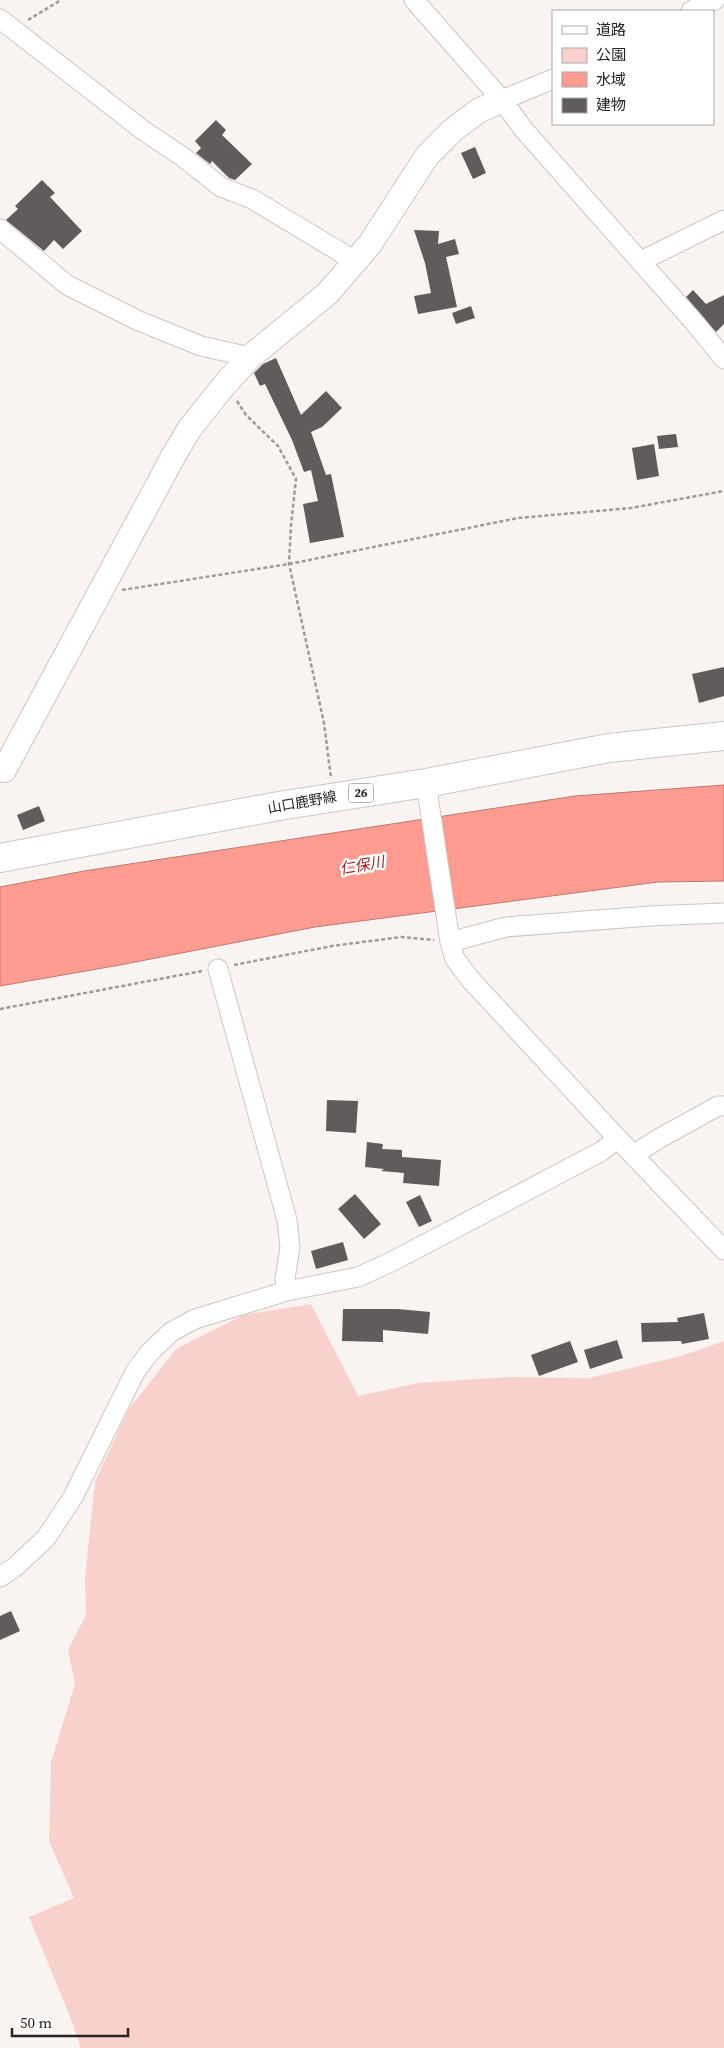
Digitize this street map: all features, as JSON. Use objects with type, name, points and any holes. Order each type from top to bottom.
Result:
[{"type":"main road","name":"山口鹿野線","points":[[0,858],[334,797],[428,793],[609,748],[724,736]]},
{"type":"street","points":[[414,0],[502,100],[524,130],[641,261],[724,360]]},
{"type":"street","points":[[693,10],[715,0]]},
{"type":"street","points":[[7,24],[144,131],[183,157],[220,187],[252,200],[356,261]]},
{"type":"street","points":[[2,773],[190,428],[226,383],[250,357],[328,293],[370,244],[427,156],[453,130],[478,111],[552,79]]},
{"type":"street","points":[[641,261],[724,220]]},
{"type":"street","points":[[0,229],[67,285],[139,321],[201,346],[250,357]]},
{"type":"street","points":[[428,793],[450,938],[455,959],[470,979],[724,1250]]},
{"type":"street","points":[[450,938],[506,927],[650,916],[724,913]]},
{"type":"street","points":[[218,969],[287,1220],[290,1248],[285,1278],[287,1291]]},
{"type":"street","points":[[633,1155],[718,1106],[724,1106]]},
{"type":"street","points":[[0,1577],[15,1567],[46,1538],[74,1497],[135,1372],[149,1353],[172,1332],[195,1319],[287,1291],[358,1277],[391,1262],[602,1151],[618,1138]]},
{"type":"path","points":[[7,24],[61,0]]},
{"type":"path","points":[[226,383],[246,415],[278,446],[296,479],[290,525],[289,564],[324,723],[334,797]]},
{"type":"path","points":[[105,586],[114,592],[289,564],[518,518],[631,508],[724,491]]},
{"type":"path","points":[[0,1009],[332,946],[401,937],[450,938]]},
{"type":"green space","points":[[311,1304],[358,1396],[418,1383],[507,1377],[589,1378],[681,1356],[724,1341],[724,2048],[81,2048],[29,1917],[74,1898],[49,1841],[51,1762],[75,1684],[68,1650],[86,1615],[85,1578],[95,1482],[128,1410],[176,1349],[243,1315]]},
{"type":"water","name":"仁保川","points":[[724,785],[724,881],[658,882],[315,927],[0,986],[0,887],[84,871],[575,796]]},
{"type":"building","points":[[216,120],[226,130],[222,135],[252,164],[235,180],[229,178],[212,161],[210,164],[196,153],[201,148],[195,141]]},
{"type":"building","points":[[475,147],[486,173],[473,179],[461,153]]},
{"type":"building","points":[[42,180],[55,193],[50,197],[82,231],[63,249],[54,240],[44,251],[6,220],[18,209],[15,206]]},
{"type":"building","points":[[414,230],[439,231],[438,244],[455,239],[459,254],[446,257],[457,307],[418,314],[414,296],[431,293],[425,263]]},
{"type":"building","points":[[693,290],[706,304],[724,295],[724,324],[716,332],[686,297]]},
{"type":"building","points":[[471,306],[475,318],[456,324],[452,313]]},
{"type":"building","points":[[276,358],[301,415],[326,391],[342,408],[322,427],[311,432],[326,475],[331,474],[344,537],[310,543],[303,504],[318,501],[311,470],[304,472],[292,440],[265,384],[260,386],[254,373],[263,364]]},
{"type":"building","points":[[676,434],[678,447],[659,449],[657,436]]},
{"type":"building","points":[[654,444],[659,476],[637,480],[632,448]]},
{"type":"building","points":[[724,667],[724,696],[699,703],[692,674]]},
{"type":"building","points":[[39,806],[45,821],[23,830],[17,815]]},
{"type":"building","points":[[327,1100],[358,1101],[356,1133],[326,1131]]},
{"type":"building","points":[[367,1142],[383,1144],[382,1149],[402,1150],[402,1157],[441,1160],[439,1186],[403,1183],[404,1173],[381,1171],[384,1169],[365,1167]]},
{"type":"building","points":[[355,1194],[381,1224],[364,1239],[338,1209]]},
{"type":"building","points":[[420,1195],[432,1221],[419,1227],[406,1202]]},
{"type":"building","points":[[343,1242],[348,1260],[316,1269],[311,1251]]},
{"type":"building","points":[[343,1309],[398,1309],[430,1312],[428,1334],[383,1330],[383,1342],[342,1341]]},
{"type":"building","points":[[704,1313],[709,1339],[682,1344],[681,1341],[642,1342],[641,1323],[678,1322],[677,1318]]},
{"type":"building","points":[[617,1340],[623,1358],[590,1369],[584,1350]]},
{"type":"building","points":[[570,1341],[578,1362],[539,1376],[531,1355]]},
{"type":"building","points":[[11,1611],[20,1631],[0,1640],[0,1616]]}]
